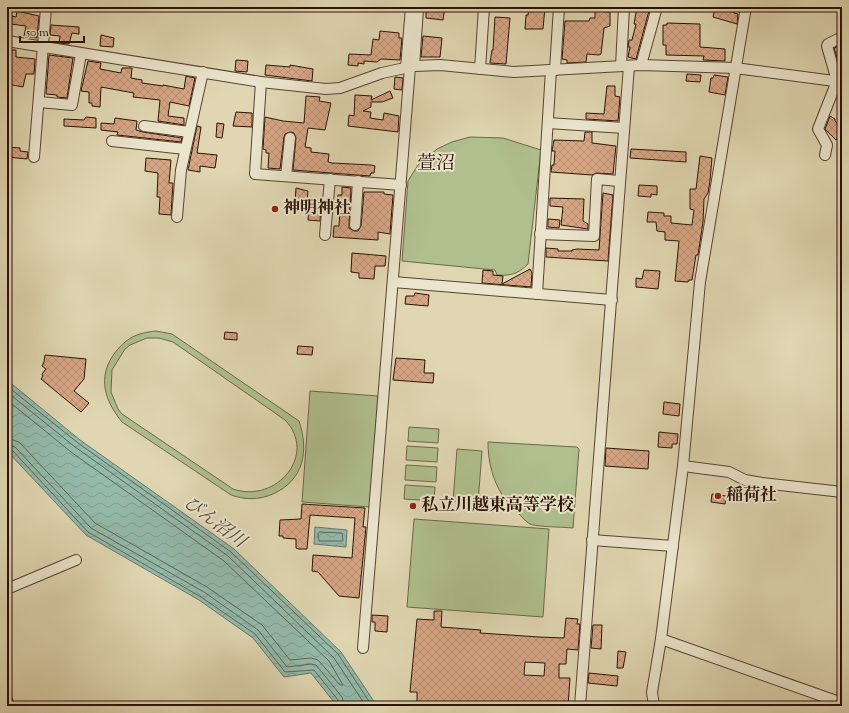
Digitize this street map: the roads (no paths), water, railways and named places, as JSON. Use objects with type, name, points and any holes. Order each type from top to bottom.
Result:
[{"type":"street","points":[[411,7],[412,41]]},
{"type":"street","points":[[363,648],[412,41],[418,7]]},
{"type":"street","points":[[480,68],[484,7]]},
{"type":"street","points":[[537,294],[548,123],[559,7]]},
{"type":"street","points":[[580,706],[624,128],[624,7]]},
{"type":"street","points":[[641,65],[657,7]]},
{"type":"street","points":[[654,706],[652,692],[661,639],[683,466],[700,282],[746,7]]},
{"type":"street","points":[[34,157],[46,8]]},
{"type":"street","points":[[825,155],[827,145],[818,129],[839,82],[827,46],[828,44],[842,37]]},
{"type":"street","points":[[7,42],[261,82],[333,89],[410,67],[440,65],[514,72],[641,65],[735,68],[839,82]]},
{"type":"street","points":[[39,102],[72,104],[81,54]]},
{"type":"street","points":[[177,217],[180,181],[185,149],[203,72]]},
{"type":"street","points":[[261,82],[255,174],[401,185]]},
{"type":"street","points":[[548,123],[624,128]]},
{"type":"street","points":[[144,126],[189,132]]},
{"type":"street","points":[[286,176],[290,138]]},
{"type":"street","points":[[112,141],[185,149]]},
{"type":"street","points":[[325,235],[330,179]]},
{"type":"street","points":[[540,234],[594,236],[597,179],[619,181]]},
{"type":"street","points":[[355,225],[358,181]]},
{"type":"street","points":[[393,282],[612,300]]},
{"type":"street","points":[[683,466],[729,472],[745,480],[762,483],[842,492]]},
{"type":"street","points":[[592,540],[673,546]]},
{"type":"street","points":[[7,589],[76,560]]},
{"type":"street","points":[[661,639],[842,703]]},
{"type":"street","points":[[7,700],[10,706]]},
{"type":"water","points":[[7,380],[80,440],[234,549],[341,652],[377,706],[337,706],[311,673],[284,677],[253,638],[199,600],[86,535],[7,451]]},
{"type":"water","points":[[315,527],[347,530],[346,547],[314,544]]},
{"type":"place","name":"神明神社","points":[[275,209]]},
{"type":"place","name":"稲荷社","points":[[718,496]]},
{"type":"place","name":"私立川越東高等学校","points":[[413,506]]},
{"type":"district","name":"萱沼","points":[[436,164]]},
{"type":"water label","name":"びん沼川","points":[[214,523]]}]
